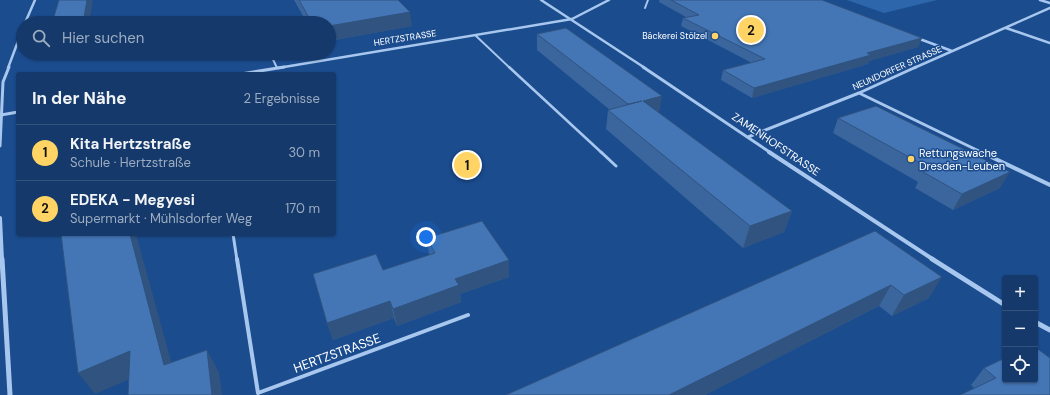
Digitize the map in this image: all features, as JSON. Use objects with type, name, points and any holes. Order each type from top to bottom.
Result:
[{"type":"street","points":[[28,16],[35,0]]},
{"type":"street","name":"ZAMENHOFSTRASSE","points":[[540,0],[572,19],[606,44],[748,137],[878,225],[1002,303]]},
{"type":"street","points":[[572,19],[586,13],[608,0]]},
{"type":"street","points":[[1040,0],[1050,3]]},
{"type":"street","name":"NEUNDORFER STRASSE","points":[[748,137],[859,93],[1050,8]]},
{"type":"street","name":"HERTZSTRASSE","points":[[336,58],[572,19]]},
{"type":"street","points":[[1005,28],[1050,43]]},
{"type":"street","points":[[915,37],[952,51]]},
{"type":"street","points":[[0,146],[3,82],[16,47]]},
{"type":"street","name":"HERTZSTRASSE","points":[[253,72],[325,60]]},
{"type":"street","points":[[859,93],[1050,185]]},
{"type":"street","points":[[1,115],[16,112]]},
{"type":"street","points":[[0,218],[10,395]]},
{"type":"street","points":[[1038,324],[1050,330]]},
{"type":"lane","points":[[645,8],[649,2],[648,0]]},
{"type":"lane","points":[[475,35],[616,166]]},
{"type":"lane","points":[[273,60],[277,68]]},
{"type":"lane","name":"HERTZSTRASSE","points":[[233,236],[258,394],[468,315]]},
{"type":"shaded area","points":[[847,0],[937,0],[884,13]]},
{"type":"building","points":[[59,0],[87,0],[84,16],[54,16]]},
{"type":"building","points":[[299,0],[398,0],[410,12],[336,25],[336,16],[308,16]]},
{"type":"building","points":[[671,0],[822,0],[922,38],[867,53],[871,55],[754,88],[723,70],[765,59],[683,18],[699,15]]},
{"type":"building","points":[[566,28],[662,96],[643,101],[792,211],[750,226],[608,110],[642,101],[628,104],[537,34]]},
{"type":"building","points":[[876,106],[1010,172],[962,194],[923,172],[931,169],[838,118]]},
{"type":"building","points":[[482,221],[509,260],[455,279],[459,285],[393,309],[390,301],[327,323],[313,274],[376,254],[383,270],[435,253],[427,238]]},
{"type":"building","points":[[875,231],[942,277],[904,295],[891,285],[669,395],[506,395]]},
{"type":"building","points":[[61,236],[131,236],[164,365],[207,350],[212,395],[128,395],[130,351],[78,373]]},
{"type":"building","points":[[1038,349],[1050,358],[1050,395],[960,395],[996,378],[984,368],[1002,359],[1002,383],[1038,383]]},
{"type":"place","name":"EDEKA - Megyesi","points":[[751,30]]},
{"type":"place","name":"Bäckerei Stölzel","points":[[715,36]]},
{"type":"place","name":"Rettungswache Dresden-Leuben","points":[[911,159]]},
{"type":"place","name":"Kita Hertzstraße","points":[[467,165]]}]
